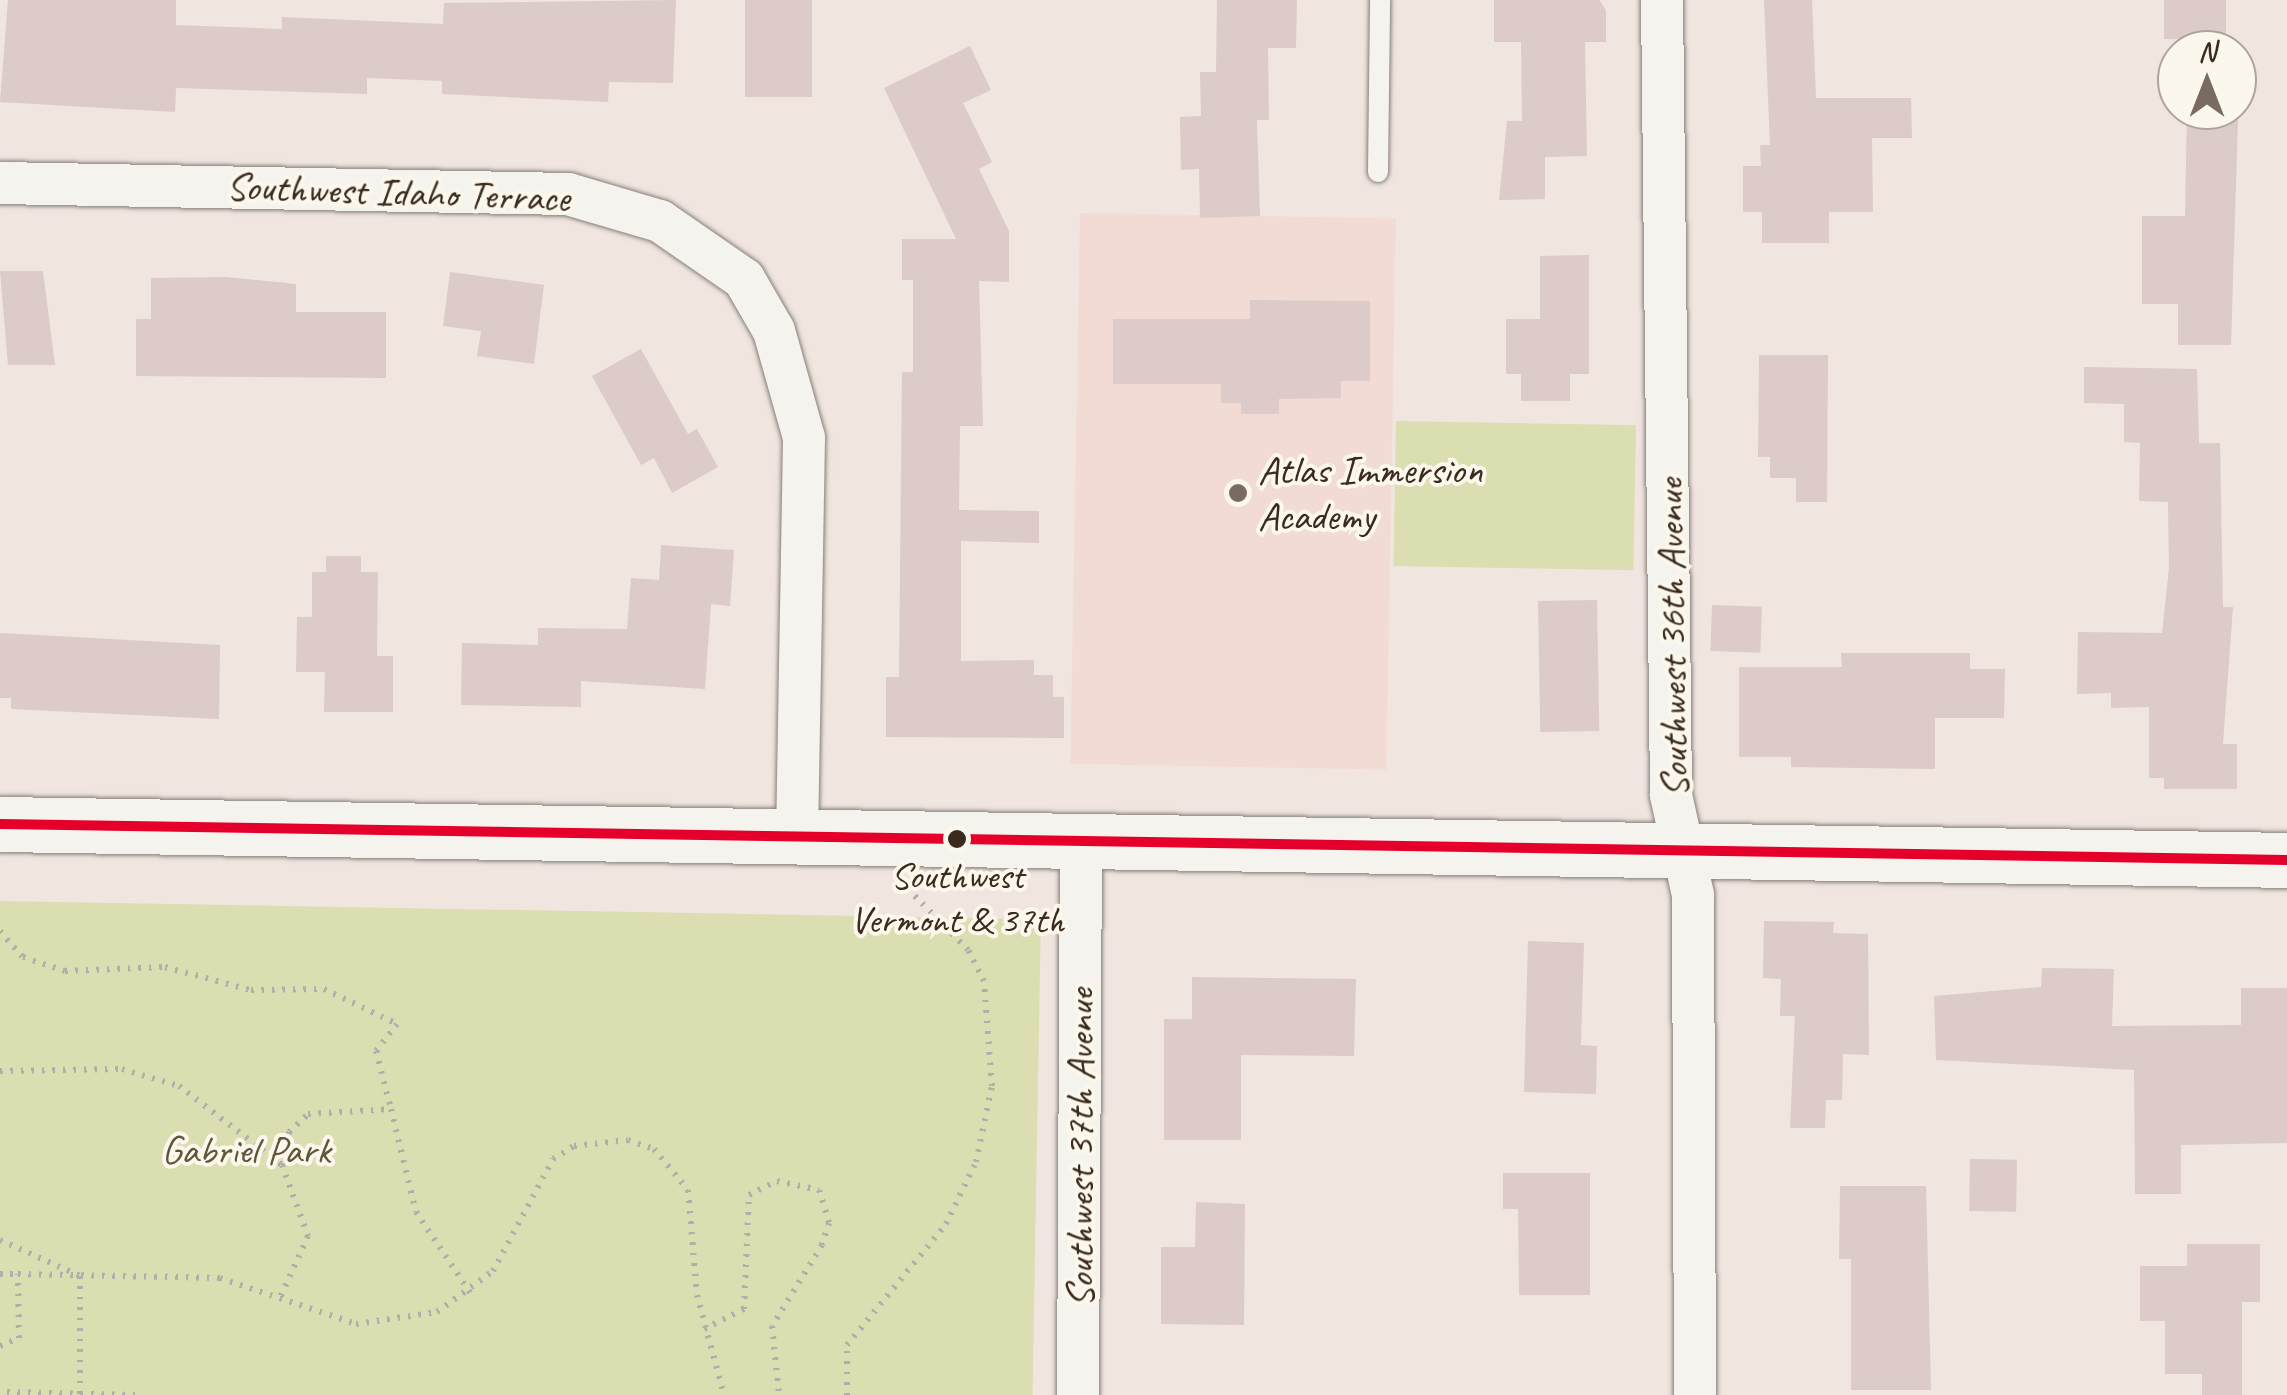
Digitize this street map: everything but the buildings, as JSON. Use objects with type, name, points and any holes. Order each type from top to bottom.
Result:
[{"type":"main road","points":[[0,824],[2287,860]]},
{"type":"street","name":"Southwest 36th Avenue","points":[[1662,0],[1671,795],[1692,895],[1695,1395]]},
{"type":"street","name":"Southwest Idaho Terrace","points":[[0,182],[568,194],[660,222],[744,279],[774,330],[804,438],[797,836]]},
{"type":"street","name":"Southwest 37th Avenue","points":[[1078,1395],[1081,841]]},
{"type":"lane","points":[[1378,172],[1380,0]]},
{"type":"path","points":[[847,1395],[847,1345],[946,1224],[976,1162],[992,1086],[984,981],[968,950],[908,889]]},
{"type":"path","points":[[0,931],[23,957],[66,972],[165,966],[251,990],[324,989],[397,1024],[376,1051],[416,1212],[471,1294]]},
{"type":"path","points":[[0,1071],[122,1069],[180,1086],[282,1165],[308,1236],[280,1298]]},
{"type":"path","points":[[282,1165],[290,1132],[308,1114],[392,1109]]},
{"type":"path","points":[[0,1274],[220,1278],[356,1324],[396,1325],[471,1294],[522,1226],[537,1174],[574,1146],[628,1140],[654,1149],[688,1190],[704,1328],[724,1395]]},
{"type":"path","points":[[704,1328],[744,1310],[749,1195],[777,1181],[818,1190],[829,1223],[822,1246],[772,1326],[779,1395]]},
{"type":"path","points":[[0,1240],[80,1276]]},
{"type":"path","points":[[0,1346],[19,1338],[18,1274]]},
{"type":"path","points":[[80,1276],[80,1394]]},
{"type":"path","points":[[6,1392],[134,1395]]},
{"type":"shaded area","name":"Atlas Immersion Academy","points":[[1080,213],[1396,219],[1386,769],[1070,764]]},
{"type":"green space","points":[[1396,421],[1636,425],[1633,570],[1393,566]]},
{"type":"green space","name":"Gabriel Park","points":[[0,901],[1041,919],[1033,1395],[0,1395]]},
{"type":"transit line","points":[[0,824],[2287,860]]},
{"type":"place","name":"Atlas Immersion Academy","points":[[1238,493]]},
{"type":"place","name":"Southwest Vermont & 37th","points":[[957,839]]}]
